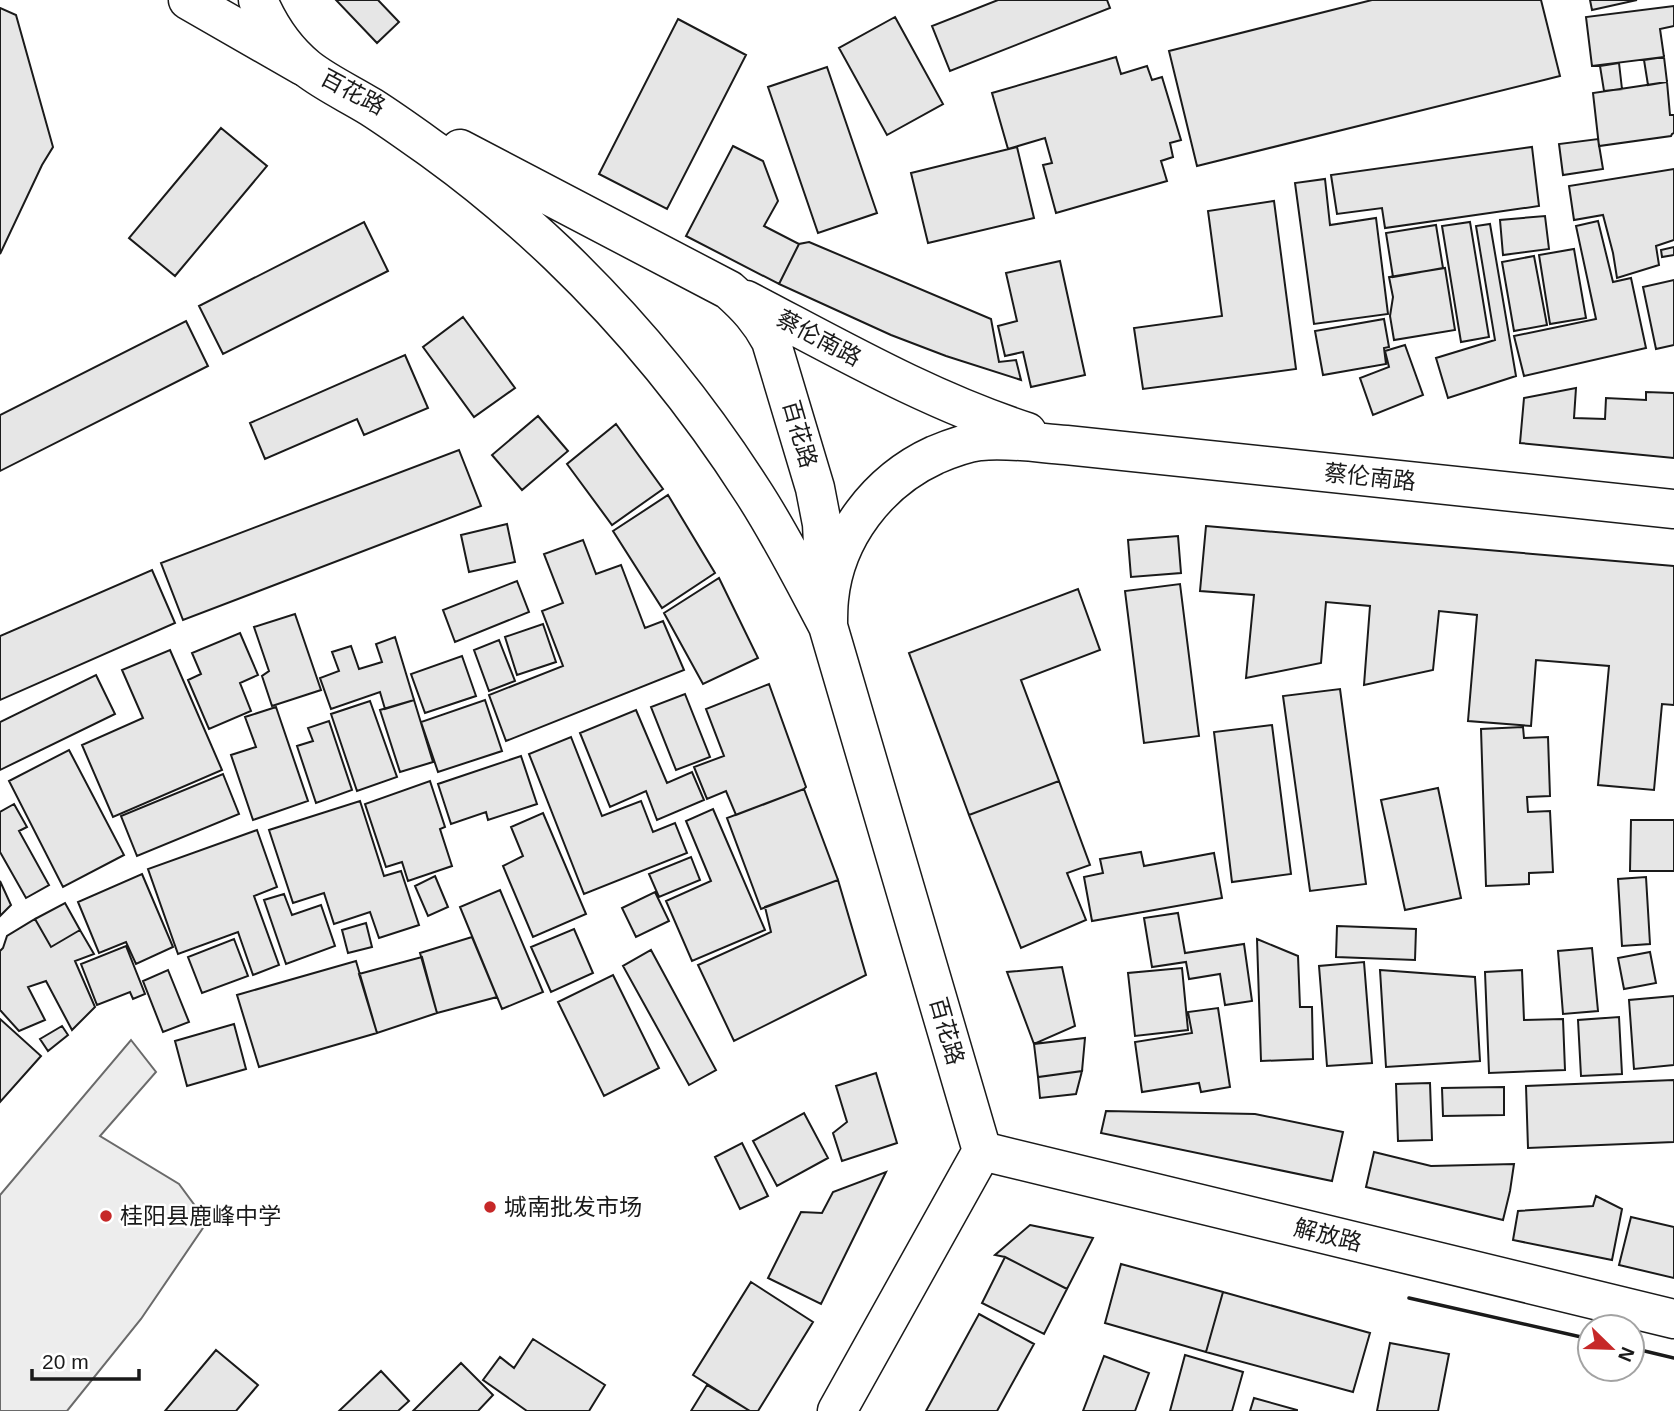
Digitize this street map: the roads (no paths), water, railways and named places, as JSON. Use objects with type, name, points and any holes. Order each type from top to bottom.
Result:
[{"type":"main road","points":[[188,0],[308,68]]},
{"type":"main road","points":[[258,0],[276,34],[308,68]]},
{"type":"main road","name":"百花路","points":[[308,68],[729,290],[747,306],[762,324],[771,341],[816,488],[822,524],[828,626]]},
{"type":"main road","name":"百花路","points":[[308,68],[439,154],[500,202],[558,254],[613,309],[664,368],[740,472],[793,558],[828,626],[982,1152]]},
{"type":"main road","name":"蔡伦南路","points":[[729,290],[940,399],[1013,428],[1066,444]]},
{"type":"main road","name":"蔡伦南路","points":[[828,626],[829,598],[835,571],[858,520],[875,498],[897,477],[923,461],[950,448],[980,441],[1066,444],[1674,509]]},
{"type":"main road","points":[[837,1411],[982,1152]]},
{"type":"main road","name":"解放路","points":[[982,1152],[1674,1319]]},
{"type":"place","name":"城南批发市场","points":[[490,1207]]},
{"type":"place","name":"桂阳县鹿峰中学","points":[[106,1216]]}]
